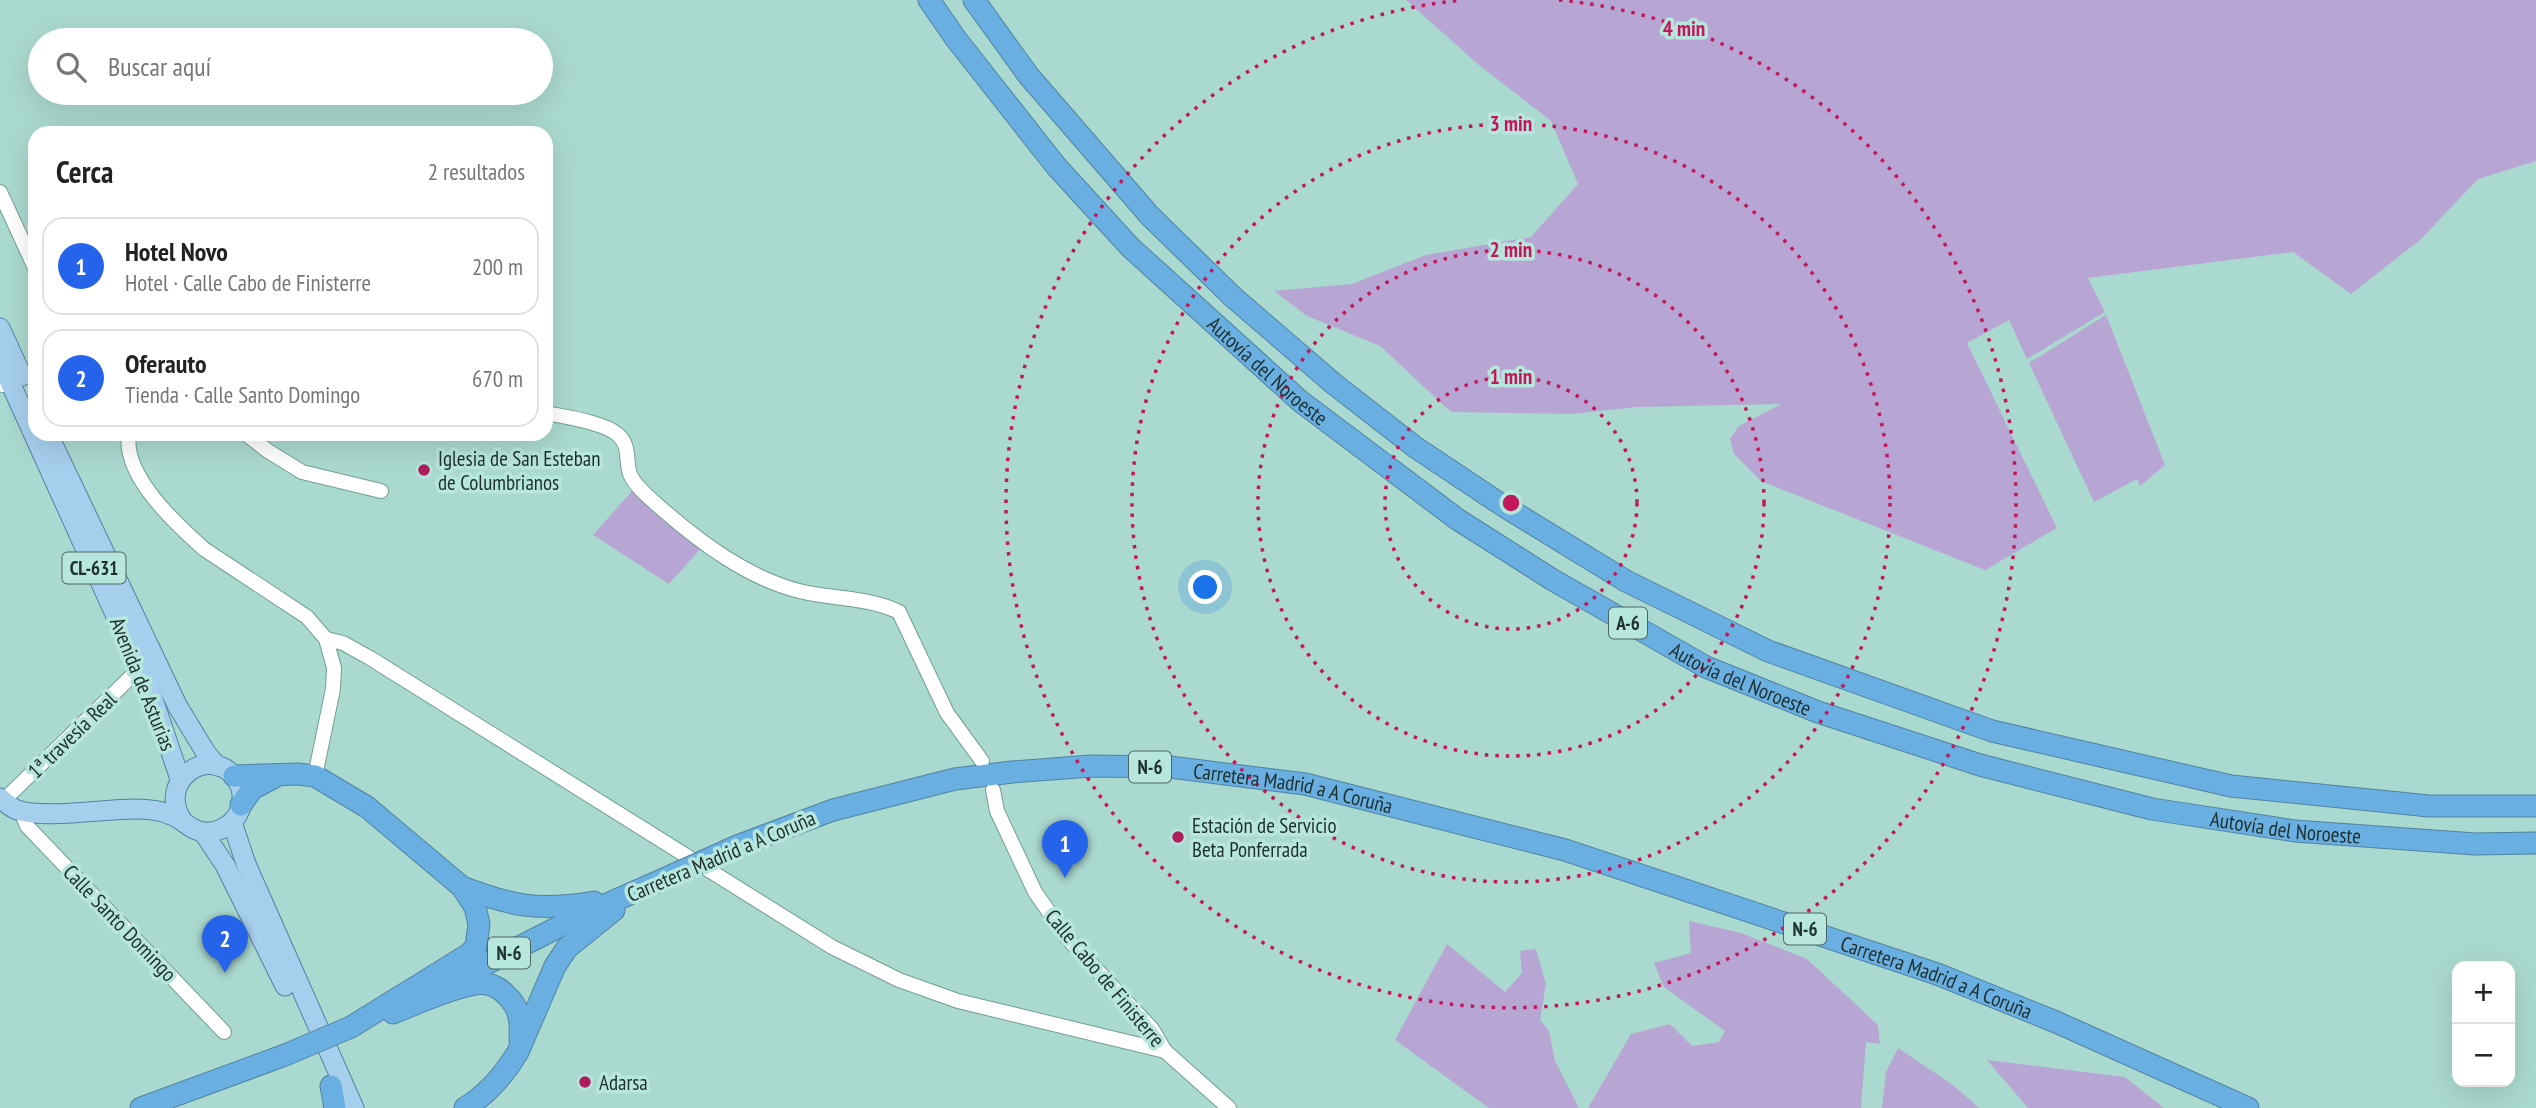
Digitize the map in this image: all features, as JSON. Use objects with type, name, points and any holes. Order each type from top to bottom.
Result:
[{"type":"highway","name":"Autovía del Noroeste","points":[[929,0],[956,39],[1056,166],[1130,247],[1300,401],[1457,519],[1553,580],[1706,667],[1818,712],[1980,765],[2152,809],[2295,831],[2475,844],[2536,843]]},
{"type":"highway","name":"Autovía del Noroeste","points":[[974,0],[1028,75],[1142,206],[1233,298],[1334,384],[1415,447],[1502,506],[1626,580],[1768,651],[1993,731],[2231,786],[2429,806],[2536,806]]},
{"type":"highway","name":"Carretera Madrid a A Coruña","points":[[141,1108],[285,1055],[351,1027],[455,981],[580,916],[666,877],[737,846],[832,810],[955,779],[1091,766],[1170,767],[1305,784],[1565,850],[1924,970],[2056,1023],[2248,1108]]},
{"type":"highway","points":[[226,771],[315,776],[368,807],[462,887],[475,907],[479,924],[476,947],[456,964],[351,1027]]},
{"type":"highway","points":[[237,814],[253,789],[281,776]]},
{"type":"highway","points":[[462,887],[521,906],[554,908],[594,902],[666,877]]},
{"type":"highway","points":[[465,1108],[495,1085],[519,1052],[546,986],[567,948],[627,901],[666,877]]},
{"type":"highway","points":[[351,1027],[468,986],[487,984],[502,991],[516,1003],[521,1025],[519,1052]]},
{"type":"highway","points":[[331,1086],[335,1108]]},
{"type":"main road","name":"Avenida de Asturias","points":[[0,328],[28,405]]},
{"type":"main road","name":"Avenida de Asturias","points":[[0,360],[28,395]]},
{"type":"main road","name":"Avenida de Asturias","points":[[43,441],[152,696],[177,786]]},
{"type":"main road","name":"Avenida de Asturias","points":[[51,441],[178,708],[206,753],[226,771]]},
{"type":"main road","points":[[148,809],[177,786],[192,769],[204,765],[226,771]]},
{"type":"main road","name":"CL-631","points":[[226,771],[241,788],[237,814],[246,864],[354,1108]]},
{"type":"main road","name":"CL-631","points":[[177,786],[175,807],[182,820]]},
{"type":"main road","points":[[6,806],[39,813],[148,809],[170,814],[193,829],[203,832],[217,831],[237,814]]},
{"type":"main road","points":[[203,832],[225,865],[263,939],[342,1108]]},
{"type":"street","points":[[0,192],[28,253]]},
{"type":"street","points":[[553,415],[610,429],[620,436],[625,444],[630,474],[661,508],[697,537],[741,566],[797,591],[899,611],[947,713],[982,761]]},
{"type":"street","points":[[129,441],[129,459],[138,475],[163,508],[191,537],[204,550],[307,617],[326,639],[334,668],[333,689],[315,776]]},
{"type":"street","points":[[255,441],[302,471],[381,491]]},
{"type":"street","points":[[326,639],[343,643],[370,658],[713,875],[845,953],[898,980],[958,1001],[1165,1051]]},
{"type":"street","name":"1ª travesía Real","points":[[6,806],[140,668]]},
{"type":"street","name":"Calle Cabo de Finisterre","points":[[993,790],[997,810],[1035,892],[1067,937],[1153,1029],[1165,1051],[1229,1108]]},
{"type":"street","name":"Calle Santo Domingo","points":[[6,806],[224,1032]]},
{"type":"shaded area","points":[[1406,0],[2536,0],[2536,161],[2478,179],[2420,240],[2351,294],[2293,252],[2088,278],[2105,312],[2027,359],[2009,320],[1967,343],[2057,528],[1985,570],[1761,481],[1734,454],[1730,439],[1739,426],[1781,404],[1637,407],[1571,414],[1451,412],[1380,346],[1307,316],[1274,291],[1352,284],[1426,255],[1531,237],[1578,184],[1551,121],[1479,65]]},
{"type":"shaded area","points":[[2106,315],[2165,465],[2140,486],[2137,479],[2094,502],[2029,363]]},
{"type":"shaded area","points":[[632,491],[703,546],[669,584],[593,535]]},
{"type":"shaded area","points":[[1689,921],[1741,933],[1807,959],[1878,1025],[1880,1044],[1866,1042],[1861,1108],[1588,1108],[1631,1034],[1670,1024],[1692,1046],[1719,1042],[1725,1031],[1664,987],[1654,963],[1691,953]]},
{"type":"shaded area","points":[[1447,944],[1505,992],[1522,973],[1520,951],[1536,949],[1546,984],[1540,1020],[1549,1031],[1555,1061],[1579,1108],[1489,1108],[1395,1040]]},
{"type":"shaded area","points":[[1898,1048],[1953,1085],[1979,1108],[1882,1108],[1886,1072]]},
{"type":"shaded area","points":[[1987,1060],[2125,1077],[2164,1108],[2028,1108]]},
{"type":"place","name":"Iglesia de San Esteban de Columbrianos","points":[[424,470]]},
{"type":"place","name":"Estación de Servicio Beta Ponferrada","points":[[1178,837]]},
{"type":"place","name":"Hotel Novo","points":[[1065,878]]},
{"type":"place","name":"Oferauto","points":[[225,973]]},
{"type":"place","name":"Adarsa","points":[[585,1082]]}]
